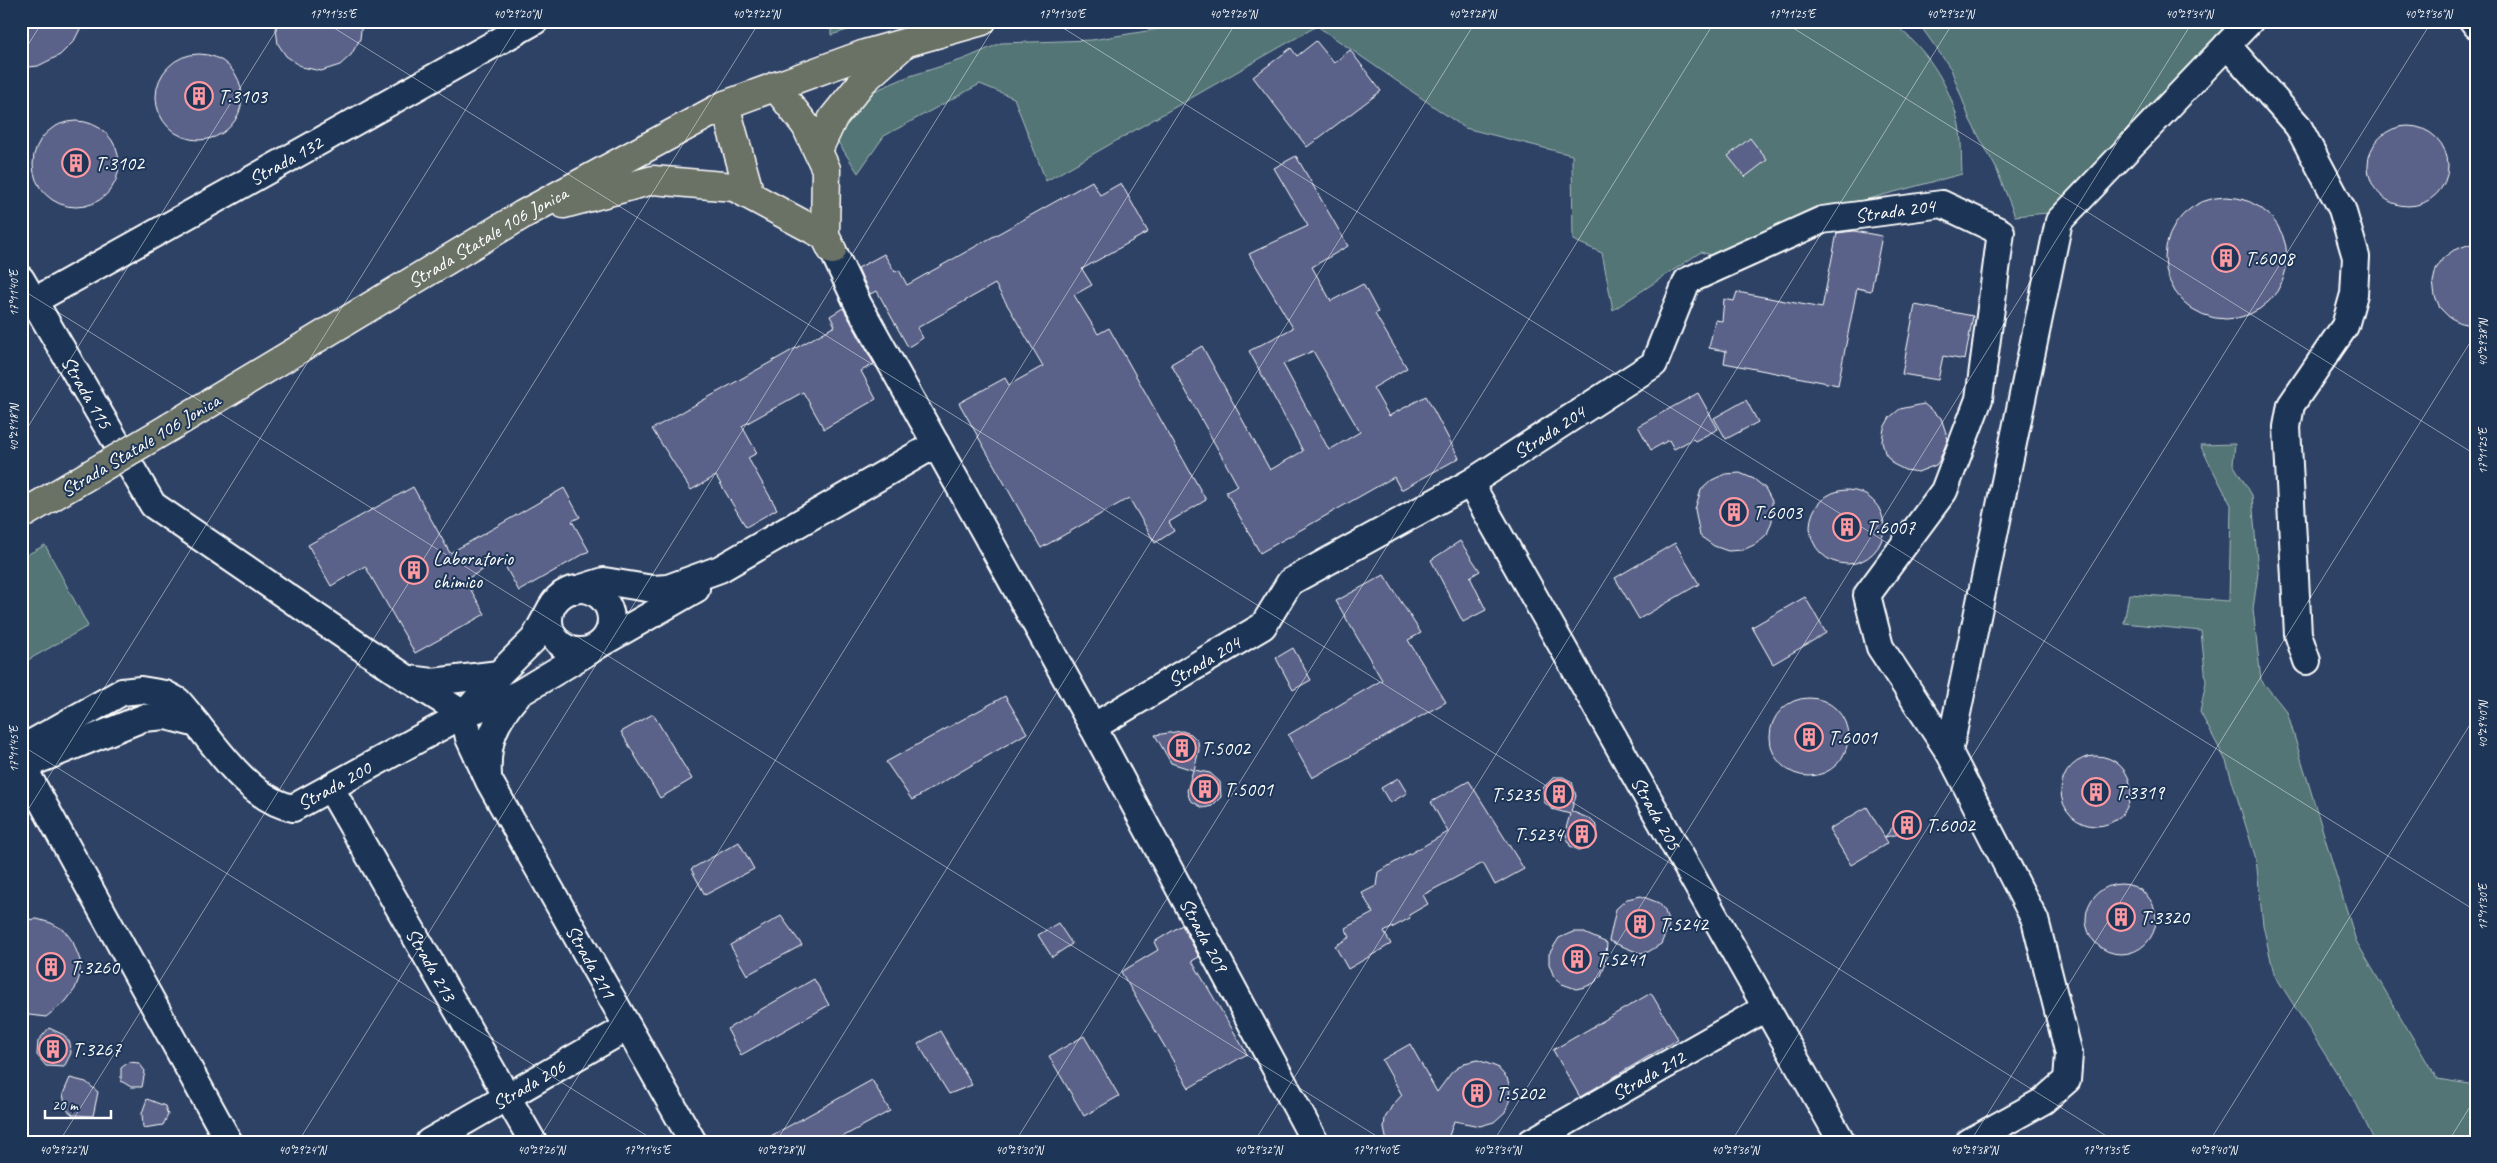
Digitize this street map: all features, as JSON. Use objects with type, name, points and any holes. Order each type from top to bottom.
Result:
[{"type":"main road","name":"Strada Statale 106 Jonica","points":[[22,514],[170,428],[522,215],[725,105],[908,41],[982,21]]},
{"type":"main road","points":[[818,150],[833,118],[864,80],[908,41]]},
{"type":"main road","points":[[775,86],[806,126],[826,168],[829,244]]},
{"type":"main road","points":[[725,105],[750,196]]},
{"type":"main road","points":[[522,215],[653,180],[734,187],[829,244]]},
{"type":"lane","name":"Strada 132","points":[[28,290],[535,21]]},
{"type":"lane","points":[[1969,1142],[2043,1101],[2067,1080],[2069,1054],[2035,920],[1949,752],[2059,221],[2250,21]]},
{"type":"lane","points":[[2474,21],[2476,25]]},
{"type":"lane","points":[[2227,45],[2298,126],[2342,209],[2356,257],[2354,294],[2345,326],[2291,405],[2287,427],[2298,634],[2307,661]]},
{"type":"lane","name":"Strada 204","points":[[1093,727],[1263,626],[1290,582],[1470,483],[1654,364],[1687,281],[1822,220],[1942,204],[2001,232],[1979,399],[1944,491],[1867,595],[1880,647],[1949,752]]},
{"type":"lane","name":"Strada 209","points":[[829,244],[858,304],[1093,727],[1315,1142]]},
{"type":"lane","name":"Strada 115","points":[[28,290],[153,506],[406,678]]},
{"type":"lane","points":[[464,714],[499,674],[534,639],[557,599],[575,590],[604,582],[653,589],[668,588],[720,569],[936,444]]},
{"type":"lane","name":"Strada 205","points":[[1470,483],[1842,1142]]},
{"type":"lane","points":[[464,714],[518,694],[701,586],[720,569]]},
{"type":"lane","points":[[551,608],[549,618],[550,629],[554,638],[561,646],[581,652],[596,647],[610,627],[608,607],[594,593],[575,590]]},
{"type":"lane","points":[[406,678],[433,682],[499,674]]},
{"type":"lane","points":[[406,678],[464,714]]},
{"type":"lane","name":"Strada 211","points":[[489,781],[489,744],[493,729],[504,710],[518,694]]},
{"type":"lane","name":"Strada 211","points":[[464,714],[468,738],[489,781],[693,1142]]},
{"type":"lane","name":"Strada 200","points":[[22,761],[143,718],[166,716],[197,724],[245,781],[278,805],[293,808],[331,789],[464,714]]},
{"type":"lane","points":[[22,761],[229,1142]]},
{"type":"lane","name":"Strada 213","points":[[331,789],[533,1142]]},
{"type":"lane","name":"Strada 212","points":[[1531,1142],[1766,1008]]},
{"type":"lane","name":"Strada 206","points":[[429,1142],[628,1028]]},
{"type":"shaded area","points":[[21,21],[2476,21],[2476,1142],[21,1142]]},
{"type":"green space","points":[[831,21],[877,21],[831,35]]},
{"type":"green space","points":[[1208,21],[1890,21],[1903,31],[1925,54],[1949,94],[1960,131],[1962,174],[1819,212],[1718,257],[1701,252],[1613,310],[1602,253],[1573,240],[1572,155],[1465,128],[1317,26],[1046,181],[1014,98],[980,84],[884,136],[858,173],[838,142],[837,128],[853,108],[872,92],[907,77],[964,59],[1001,43],[1092,40]]},
{"type":"green space","points":[[1917,21],[2230,21],[2048,213],[2015,216],[1996,168],[1970,120],[1951,69]]},
{"type":"green space","points":[[2235,444],[2233,464],[2252,495],[2258,573],[2253,609],[2261,680],[2287,712],[2356,941],[2437,1079],[2476,1085],[2476,1142],[2375,1142],[2356,1103],[2274,974],[2263,925],[2256,859],[2226,761],[2200,712],[2206,682],[2201,631],[2124,623],[2129,594],[2229,601],[2231,505],[2200,445]]},
{"type":"green space","points":[[45,545],[88,626],[21,664],[21,558]]},
{"type":"building","points":[[21,21],[84,21],[74,41],[60,55],[38,66],[21,68]]},
{"type":"building","points":[[275,21],[362,21],[360,39],[351,55],[340,65],[321,71],[302,67],[286,56],[278,44]]},
{"type":"building","points":[[1316,41],[1334,63],[1350,50],[1381,91],[1307,147],[1253,77],[1291,48],[1297,56]]},
{"type":"building","name":"T.3103","points":[[199,54],[215,57],[223,61],[235,73],[239,81],[242,97],[239,113],[235,121],[223,133],[215,137],[199,140],[183,137],[175,133],[163,121],[159,113],[156,97],[159,81],[163,73],[175,61],[183,57]]},
{"type":"building","name":"T.3102","points":[[76,121],[92,124],[100,128],[112,140],[116,148],[119,164],[116,180],[112,188],[100,200],[92,204],[76,207],[60,204],[52,200],[40,188],[36,180],[33,164],[36,148],[40,140],[52,128],[60,124]]},
{"type":"building","points":[[2408,126],[2423,129],[2436,138],[2445,151],[2448,166],[2445,181],[2436,194],[2423,203],[2408,206],[2393,203],[2380,194],[2371,181],[2368,166],[2371,151],[2380,138],[2393,129]]},
{"type":"building","points":[[1750,138],[1767,160],[1745,177],[1728,156]]},
{"type":"building","points":[[1296,156],[1348,246],[1312,267],[1331,301],[1363,284],[1378,312],[1375,314],[1407,368],[1373,388],[1389,416],[1426,396],[1459,458],[1401,490],[1394,477],[1260,553],[1226,492],[1238,486],[1171,364],[1202,346],[1270,470],[1303,451],[1249,351],[1293,328],[1249,254],[1308,226],[1274,168]],"holes":[[[1313,351],[1360,432],[1329,450],[1283,364]]]},
{"type":"building","points":[[1092,181],[1100,195],[1121,183],[1148,232],[1082,269],[1092,285],[1074,295],[1098,334],[1109,328],[1206,500],[1169,522],[1174,531],[1155,543],[1129,498],[1041,548],[959,403],[1005,378],[1009,385],[1043,366],[995,284],[917,328],[923,338],[908,347],[877,291],[870,294],[858,268],[884,254],[895,272],[899,270],[907,285]]},
{"type":"building","name":"T.6008","points":[[2226,197],[2249,201],[2269,215],[2283,235],[2287,258],[2283,281],[2269,301],[2249,315],[2226,319],[2203,315],[2183,301],[2169,281],[2165,258],[2169,235],[2183,215],[2203,201]]},
{"type":"building","points":[[1854,231],[1882,236],[1871,291],[1857,288],[1838,385],[1724,363],[1726,351],[1709,348],[1715,320],[1722,321],[1724,299],[1734,301],[1737,292],[1822,308],[1837,233]]},
{"type":"building","points":[[2476,242],[2476,326],[2461,323],[2449,317],[2440,308],[2435,296],[2433,282],[2436,269],[2443,258],[2454,250]]},
{"type":"building","points":[[1915,305],[1973,316],[1965,360],[1943,356],[1938,380],[1902,374]]},
{"type":"building","points":[[843,308],[874,364],[861,371],[876,399],[824,429],[803,392],[742,426],[757,453],[748,458],[777,509],[746,527],[716,476],[691,490],[652,429],[835,326],[830,316]]},
{"type":"building","points":[[1698,393],[1718,429],[1674,449],[1669,440],[1651,450],[1638,426]]},
{"type":"building","points":[[1746,400],[1758,422],[1726,439],[1714,418]]},
{"type":"building","points":[[1924,404],[1941,418],[1948,439],[1936,465],[1918,472],[1905,470],[1893,464],[1885,453],[1882,441],[1884,428],[1890,417],[1900,409]]},
{"type":"building","name":"T.6003","points":[[1740,473],[1754,479],[1765,488],[1772,501],[1772,521],[1767,534],[1756,544],[1743,550],[1728,551],[1714,546],[1700,536],[1695,509],[1701,490],[1712,480],[1725,474]]},
{"type":"building","points":[[413,487],[450,553],[564,488],[580,517],[572,521],[589,551],[519,591],[501,559],[465,580],[485,614],[415,653],[365,566],[331,586],[308,545]]},
{"type":"building","name":"T.6007","points":[[1840,490],[1854,490],[1868,496],[1878,506],[1884,520],[1884,534],[1878,548],[1868,558],[1854,564],[1840,564],[1826,558],[1816,548],[1810,534],[1810,520],[1816,506],[1826,496]]},
{"type":"building","points":[[1460,541],[1480,571],[1470,577],[1486,610],[1463,622],[1431,560]]},
{"type":"building","points":[[1675,543],[1699,584],[1639,619],[1615,578]]},
{"type":"building","points":[[1384,575],[1421,633],[1408,640],[1446,702],[1312,778],[1288,735],[1382,680],[1336,601]]},
{"type":"building","points":[[1805,597],[1826,633],[1773,664],[1752,627]]},
{"type":"building","points":[[1293,648],[1311,680],[1293,690],[1276,658]]},
{"type":"building","points":[[1005,696],[1027,733],[912,800],[886,762]]},
{"type":"building","name":"T.6001","points":[[1801,698],[1817,698],[1831,704],[1842,715],[1848,729],[1848,745],[1842,759],[1831,770],[1817,776],[1801,776],[1787,770],[1776,759],[1770,745],[1770,729],[1776,715],[1787,704]]},
{"type":"building","points":[[653,714],[692,779],[660,798],[621,732]]},
{"type":"building","points":[[1182,731],[1191,734],[1198,741],[1199,750],[1194,770],[1210,773],[1220,782],[1221,797],[1212,806],[1203,808],[1190,800],[1187,791],[1193,770],[1171,763],[1155,735]]},
{"type":"building","name":"T.3319","points":[[2103,756],[2116,762],[2125,771],[2129,777],[2131,791],[2129,805],[2121,816],[2110,824],[2089,826],[2082,824],[2071,816],[2063,805],[2061,784],[2063,777],[2071,766],[2082,758]]},
{"type":"building","points":[[1554,777],[1563,777],[1572,782],[1576,796],[1571,811],[1590,819],[1597,826],[1597,840],[1588,849],[1579,850],[1570,846],[1565,832],[1570,814],[1552,809],[1544,802],[1543,788]]},
{"type":"building","points":[[1398,778],[1407,793],[1390,803],[1381,788]]},
{"type":"building","points":[[1469,781],[1524,869],[1495,885],[1483,863],[1423,895],[1428,904],[1409,915],[1410,918],[1384,932],[1391,944],[1348,969],[1335,946],[1350,937],[1345,928],[1373,913],[1362,893],[1376,886],[1378,872],[1448,832],[1431,802]]},
{"type":"building","points":[[1867,807],[1888,843],[1851,865],[1829,829]]},
{"type":"building","name":"T.6002","points":[[1909,815],[1914,818],[1917,824],[1914,831],[1885,837],[1901,817]]},
{"type":"building","points":[[739,842],[754,869],[705,895],[691,869]]},
{"type":"building","name":"T.3320","points":[[2128,884],[2141,890],[2150,899],[2154,905],[2156,919],[2154,933],[2146,944],[2135,952],[2114,954],[2107,952],[2096,944],[2088,933],[2086,912],[2088,905],[2096,894],[2107,886]]},
{"type":"building","name":"T.5242","points":[[1641,896],[1659,903],[1665,911],[1669,925],[1661,944],[1648,952],[1639,953],[1609,941],[1616,909],[1627,899]]},
{"type":"building","points":[[781,916],[802,945],[747,975],[730,945]]},
{"type":"building","name":"T.3260","points":[[37,919],[51,923],[64,930],[73,942],[80,960],[80,975],[75,989],[66,1001],[46,1017],[21,1014],[21,920]]},
{"type":"building","points":[[1058,923],[1072,944],[1052,957],[1038,935]]},
{"type":"building","points":[[1182,925],[1199,957],[1192,961],[1247,1054],[1189,1088],[1121,972],[1158,950],[1154,942]]},
{"type":"building","name":"T.5241","points":[[1573,932],[1582,932],[1607,943],[1605,965],[1601,976],[1594,983],[1576,989],[1562,984],[1554,977],[1549,964],[1549,954],[1559,938]]},
{"type":"building","points":[[814,979],[829,1005],[741,1055],[727,1029]]},
{"type":"building","points":[[1651,993],[1678,1039],[1580,1097],[1553,1050]]},
{"type":"building","name":"T.3267","points":[[49,1028],[64,1035],[70,1043],[71,1053],[64,1067],[46,1066],[37,1055],[38,1041]]},
{"type":"building","points":[[940,1031],[972,1085],[949,1094],[918,1044]]},
{"type":"building","points":[[1084,1036],[1119,1096],[1084,1116],[1049,1056]]},
{"type":"building","points":[[1410,1044],[1437,1092],[1452,1072],[1464,1063],[1478,1060],[1497,1067],[1507,1078],[1510,1087],[1509,1102],[1505,1112],[1494,1122],[1480,1126],[1454,1121],[1447,1142],[1387,1142],[1384,1128],[1385,1118],[1392,1106],[1402,1095],[1382,1060]]},
{"type":"building","points":[[129,1062],[139,1063],[145,1071],[142,1087],[131,1087],[121,1081],[121,1068]]},
{"type":"building","points":[[70,1078],[86,1082],[98,1092],[93,1116],[73,1115],[66,1109],[63,1094]]},
{"type":"building","points":[[872,1080],[890,1111],[833,1142],[760,1142]]},
{"type":"building","points":[[147,1099],[165,1106],[168,1115],[163,1125],[143,1128],[142,1113]]},
{"type":"place","name":"T.3103","points":[[199,96]]},
{"type":"place","name":"T.3102","points":[[76,163]]},
{"type":"place","name":"T.6008","points":[[2226,258]]},
{"type":"place","name":"T.6003","points":[[1734,512]]},
{"type":"place","name":"T.6007","points":[[1847,527]]},
{"type":"place","name":"Laboratorio chimico","points":[[414,570]]},
{"type":"place","name":"T.6001","points":[[1809,737]]},
{"type":"place","name":"T.5002","points":[[1182,748]]},
{"type":"place","name":"T.5001","points":[[1205,789]]},
{"type":"place","name":"T.3319","points":[[2096,792]]},
{"type":"place","name":"T.5235","points":[[1559,794]]},
{"type":"place","name":"T.6002","points":[[1907,825]]},
{"type":"place","name":"T.5234","points":[[1582,834]]},
{"type":"place","name":"T.3320","points":[[2121,917]]},
{"type":"place","name":"T.5242","points":[[1640,924]]},
{"type":"place","name":"T.5241","points":[[1577,959]]},
{"type":"place","name":"T.3260","points":[[51,967]]},
{"type":"place","name":"T.3267","points":[[53,1049]]},
{"type":"place","name":"T.5202","points":[[1477,1093]]}]
